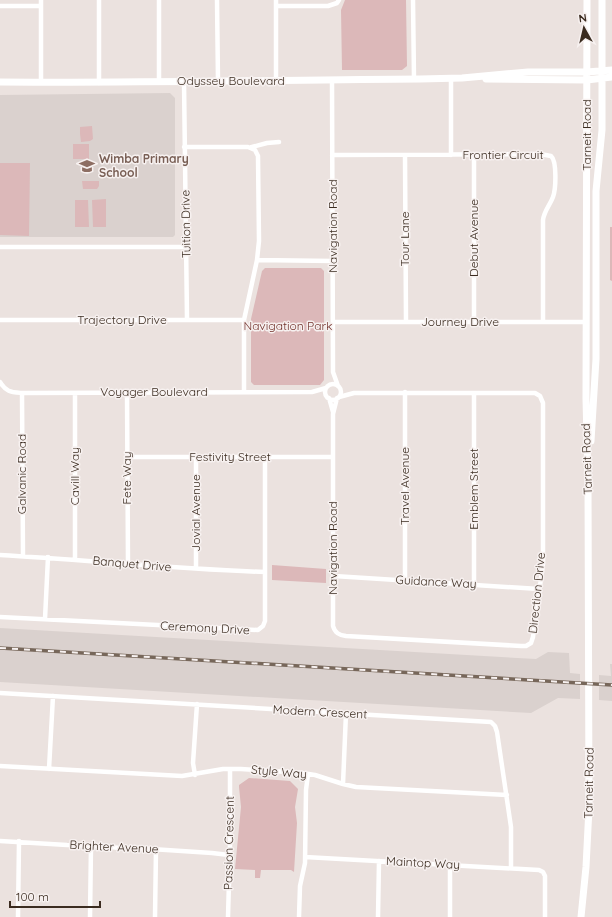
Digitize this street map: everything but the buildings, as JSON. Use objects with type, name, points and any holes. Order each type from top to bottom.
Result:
[{"type":"street","points":[[41,0],[41,82]]},
{"type":"street","points":[[99,0],[99,83]]},
{"type":"street","points":[[159,0],[159,81]]},
{"type":"street","points":[[217,0],[218,81]]},
{"type":"street","points":[[276,0],[276,81]]},
{"type":"street","points":[[276,6],[328,6],[339,0]]},
{"type":"street","points":[[414,0],[414,79]]},
{"type":"street","name":"Tarneit Road","points":[[581,917],[590,808],[590,650],[586,399],[588,80],[587,0]]},
{"type":"street","points":[[588,471],[593,417],[596,334],[596,191],[602,130],[602,0]]},
{"type":"street","points":[[0,6],[41,6]]},
{"type":"street","points":[[602,74],[612,70]]},
{"type":"street","name":"Odyssey Boulevard","points":[[462,78],[528,72],[587,72],[602,74]]},
{"type":"street","points":[[602,74],[612,77]]},
{"type":"street","name":"Odyssey Boulevard","points":[[0,82],[99,83],[451,78],[588,80],[602,74]]},
{"type":"street","points":[[451,78],[451,154]]},
{"type":"street","name":"Navigation Road","points":[[332,80],[333,372],[339,387]]},
{"type":"street","name":"Tuition Drive","points":[[184,81],[187,320]]},
{"type":"street","points":[[184,147],[252,148],[267,142],[279,142]]},
{"type":"street","points":[[244,392],[244,320],[257,260],[259,241],[258,156],[252,148]]},
{"type":"street","name":"Debut Avenue","points":[[474,154],[474,322]]},
{"type":"street","name":"Frontier Circuit","points":[[332,155],[545,154],[551,156],[554,159],[555,190],[544,213],[542,224],[543,322]]},
{"type":"street","name":"Tour Lane","points":[[405,155],[406,322]]},
{"type":"street","points":[[0,247],[186,247]]},
{"type":"street","points":[[586,322],[591,320],[593,317],[592,276],[595,248]]},
{"type":"street","points":[[257,260],[333,261]]},
{"type":"street","name":"Trajectory Drive","points":[[0,320],[244,320]]},
{"type":"street","name":"Journey Drive","points":[[333,322],[586,322]]},
{"type":"street","points":[[586,322],[591,324],[596,334]]},
{"type":"street","name":"Navigation Road","points":[[327,387],[333,372]]},
{"type":"street","name":"Voyager Boulevard","points":[[0,382],[9,392],[22,393],[312,392],[327,387]]},
{"type":"street","points":[[354,393],[333,384],[327,387],[326,394],[328,398],[334,400],[354,393],[474,393]]},
{"type":"street","points":[[338,398],[341,392],[339,387]]},
{"type":"street","name":"Fete Way","points":[[127,392],[128,564]]},
{"type":"street","name":"Voyager Boulevard","points":[[312,392],[328,398]]},
{"type":"street","name":"Travel Avenue","points":[[405,392],[405,580]]},
{"type":"street","name":"Galvanic Road","points":[[22,393],[23,556]]},
{"type":"street","name":"Cavill Way","points":[[75,393],[75,559]]},
{"type":"street","name":"Direction Drive","points":[[337,634],[343,636],[526,646],[531,643],[543,564],[542,403],[540,396],[535,393],[474,393]]},
{"type":"street","name":"Emblem Street","points":[[474,393],[474,584]]},
{"type":"street","name":"Navigation Road","points":[[328,398],[333,414]]},
{"type":"street","name":"Navigation Road","points":[[337,634],[333,626],[333,414],[338,398]]},
{"type":"street","name":"Festivity Street","points":[[127,457],[333,457]]},
{"type":"street","name":"Jovial Avenue","points":[[196,457],[196,568]]},
{"type":"street","name":"Ceremony Drive","points":[[0,617],[258,630],[264,626],[265,621],[265,457]]},
{"type":"street","name":"Banquet Drive","points":[[0,555],[265,572]]},
{"type":"street","points":[[44,619],[48,557]]},
{"type":"street","name":"Guidance Way","points":[[334,576],[538,589]]},
{"type":"street","name":"Modern Crescent","points":[[0,693],[491,722],[495,726],[497,732],[507,795],[511,827],[511,868]]},
{"type":"street","points":[[50,769],[53,696]]},
{"type":"street","points":[[195,775],[193,763],[197,704]]},
{"type":"street","points":[[342,784],[346,713]]},
{"type":"street","name":"Style Way","points":[[0,766],[176,776],[195,775],[230,768],[308,774],[342,784],[356,786],[507,795]]},
{"type":"street","name":"Passion Crescent","points":[[228,917],[230,768]]},
{"type":"street","points":[[299,917],[300,886],[305,857],[306,790],[308,774]]},
{"type":"street","name":"Brighter Avenue","points":[[0,841],[156,849],[229,855]]},
{"type":"street","points":[[18,917],[19,842]]},
{"type":"street","points":[[90,917],[91,846]]},
{"type":"street","points":[[155,917],[156,849]]},
{"type":"street","name":"Maintop Way","points":[[305,857],[450,864],[541,871],[545,879],[545,917]]},
{"type":"street","points":[[378,917],[379,860]]},
{"type":"street","points":[[450,864],[450,917]]},
{"type":"shaded area","name":"Wimba Primary School","points":[[170,93],[175,98],[175,235],[173,237],[0,237],[0,95]]},
{"type":"shaded area","points":[[0,628],[536,659],[548,652],[569,653],[570,673],[580,674],[580,699],[558,698],[531,713],[0,682]]},
{"type":"shaded area","points":[[610,664],[612,664],[612,701],[599,700],[599,675],[611,676]]},
{"type":"green space","points":[[345,0],[406,0],[407,66],[402,70],[342,70],[341,10]]},
{"type":"green space","points":[[92,126],[93,139],[90,141],[81,142],[80,127]]},
{"type":"green space","points":[[73,144],[89,144],[89,159],[73,159]]},
{"type":"green space","points":[[0,163],[30,163],[29,236],[0,235]]},
{"type":"green space","points":[[82,181],[99,181],[99,186],[97,189],[83,189]]},
{"type":"green space","points":[[106,199],[106,227],[93,227],[92,200]]},
{"type":"green space","points":[[75,200],[88,200],[89,227],[75,227]]},
{"type":"green space","points":[[610,227],[612,227],[612,281],[610,280]]},
{"type":"green space","name":"Navigation Park","points":[[265,268],[321,268],[324,271],[324,380],[320,385],[254,385],[251,382],[251,319],[262,271]]},
{"type":"green space","points":[[272,565],[326,569],[326,583],[272,580]]},
{"type":"green space","points":[[249,778],[290,781],[298,789],[295,807],[297,823],[294,872],[291,870],[261,870],[260,878],[255,878],[255,870],[235,869],[241,807],[239,785]]},
{"type":"railway","points":[[0,648],[612,685]]},
{"type":"place","name":"Wimba Primary School","points":[[87,166]]}]
